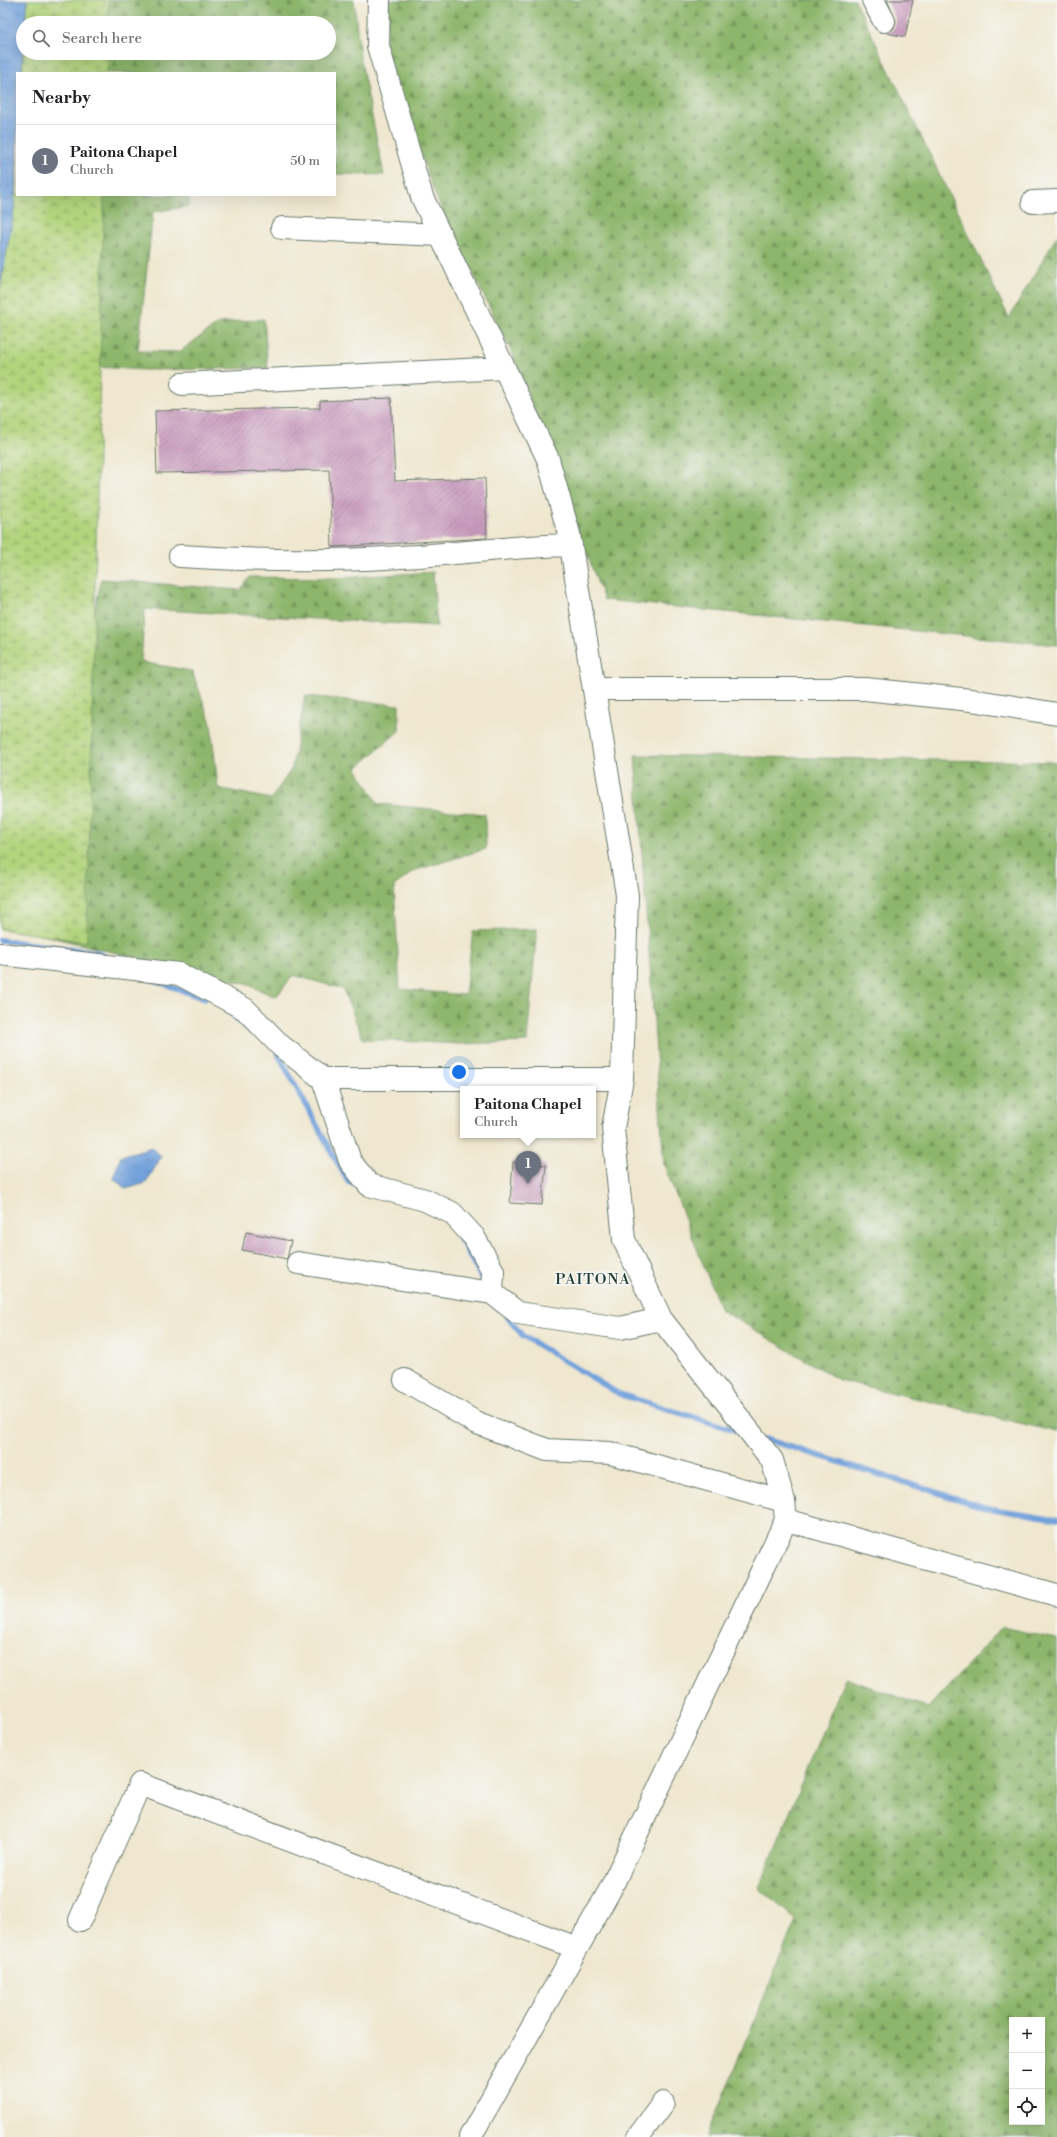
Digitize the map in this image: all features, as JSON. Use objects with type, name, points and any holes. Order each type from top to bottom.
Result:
[{"type":"street","points":[[379,0],[378,46],[422,197],[548,459],[570,545],[627,895],[622,1079],[613,1128],[624,1240],[661,1319],[772,1460],[785,1511],[610,1890],[470,2137]]},
{"type":"street","points":[[873,0],[884,21]]},
{"type":"street","points":[[1033,202],[1057,201]]},
{"type":"street","points":[[282,228],[441,235]]},
{"type":"street","points":[[182,384],[504,368]]},
{"type":"street","points":[[180,556],[239,560],[325,561],[403,557],[530,546],[570,545]]},
{"type":"street","points":[[594,689],[865,689],[971,700],[1057,714]]},
{"type":"street","points":[[0,954],[179,974],[245,1009],[281,1046],[323,1079],[350,1161],[369,1185],[425,1200],[452,1213],[474,1237],[493,1271],[492,1293]]},
{"type":"street","points":[[323,1079],[622,1079]]},
{"type":"street","points":[[298,1264],[492,1293],[518,1313],[620,1328],[661,1319]]},
{"type":"street","points":[[405,1380],[475,1422],[547,1450],[610,1453],[785,1511],[1057,1594]]},
{"type":"street","points":[[80,1920],[140,1784],[577,1948]]},
{"type":"street","points":[[638,2137],[663,2103]]},
{"type":"green space","points":[[27,0],[109,0],[108,16],[26,16]]},
{"type":"green space","points":[[108,0],[354,0],[360,57],[384,175],[336,174],[336,72],[107,72],[108,60],[336,60],[336,16],[108,16]]},
{"type":"green space","points":[[388,0],[855,0],[1009,318],[1057,236],[1057,645],[604,600],[514,357],[436,197],[385,51]]},
{"type":"green space","points":[[23,60],[108,60],[107,72],[22,72]]},
{"type":"green space","points":[[16,176],[16,196],[104,196],[87,942],[0,929],[0,289],[14,210]]},
{"type":"green space","points":[[97,196],[189,196],[189,206],[153,212],[138,351],[179,352],[219,323],[264,319],[268,368],[144,370],[96,367]]},
{"type":"green space","points":[[433,572],[437,626],[145,609],[141,662],[192,671],[211,723],[218,788],[271,799],[292,768],[305,696],[399,705],[399,731],[357,768],[378,804],[485,814],[486,849],[416,870],[394,886],[400,989],[465,995],[473,931],[537,929],[527,1042],[459,1044],[363,1039],[343,989],[293,975],[276,997],[246,984],[34,933],[101,579],[240,590],[250,577],[333,578]]},
{"type":"green space","points":[[635,755],[1057,762],[1057,1432],[839,1380],[721,1310],[664,1165]]},
{"type":"green space","points":[[1002,1627],[1057,1639],[1057,2137],[706,2137],[796,1920],[759,1888],[845,1678],[929,1708]]},
{"type":"water","points":[[0,0],[27,0],[26,16],[16,16],[16,60],[22,60],[22,72],[16,72],[16,176],[14,210],[0,289]]},
{"type":"water","points":[[152,1147],[161,1157],[146,1183],[126,1189],[113,1178],[121,1156]]},
{"type":"building","points":[[887,0],[913,0],[905,37],[887,33],[894,28],[896,21]]},
{"type":"building","points":[[391,398],[395,481],[485,478],[487,538],[332,547],[329,470],[157,473],[155,411],[320,408],[320,401]]},
{"type":"building","points":[[513,1162],[546,1165],[542,1205],[510,1203]]},
{"type":"building","points":[[246,1232],[291,1241],[287,1259],[242,1250]]},
{"type":"waterway","points":[[0,940],[96,952],[108,958]]},
{"type":"waterway","points":[[153,980],[205,999]]},
{"type":"waterway","points":[[228,1011],[253,1033]]},
{"type":"waterway","points":[[278,1054],[348,1182],[361,1186]]},
{"type":"waterway","points":[[456,1231],[485,1285]]},
{"type":"waterway","points":[[507,1317],[523,1336],[619,1394],[741,1432]]},
{"type":"waterway","points":[[765,1439],[987,1508],[1057,1519]]},
{"type":"place","name":"Paitona Chapel","points":[[528,1184]]},
{"type":"district","name":"PAITONA","points":[[593,1279]]}]
